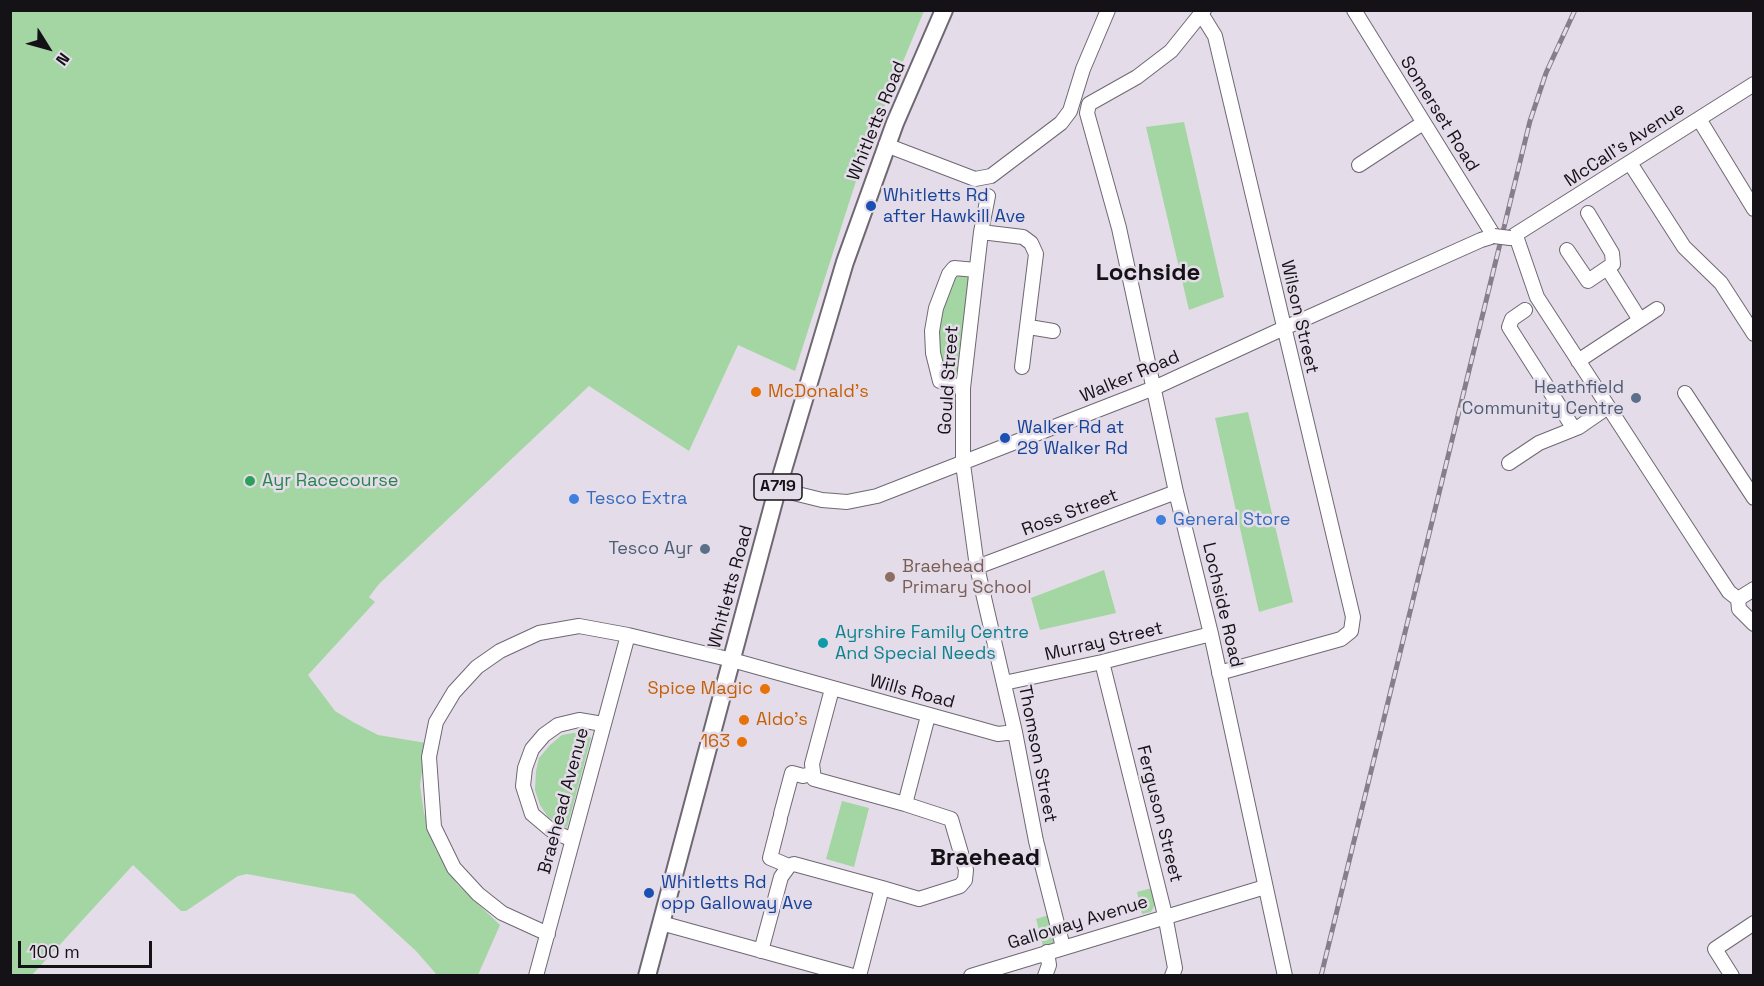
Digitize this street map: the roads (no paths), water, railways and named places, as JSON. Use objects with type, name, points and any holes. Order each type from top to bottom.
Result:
[{"type":"main road","name":"Whitletts Road","points":[[639,975],[773,489],[878,142],[933,10]]},
{"type":"main road","name":"Whitletts Road","points":[[773,489],[845,262],[886,145],[944,10]]},
{"type":"main road","name":"Whitletts Road","points":[[647,975],[726,659]]},
{"type":"street","points":[[886,145],[975,179],[991,176],[1060,123],[1070,111],[1083,69],[1108,10]]},
{"type":"street","name":"Somerset Road","points":[[1354,10],[1494,236]]},
{"type":"street","name":"Lochside Road","points":[[1203,13],[1171,51],[1137,77],[1089,104],[1087,113],[1119,228],[1285,975]]},
{"type":"street","name":"Wilson Street","points":[[1203,13],[1218,47],[1250,179],[1282,328],[1353,617],[1351,631],[1341,639],[1219,673]]},
{"type":"street","name":"McCall's Avenue","points":[[1513,237],[1754,84]]},
{"type":"street","points":[[1699,119],[1754,209]]},
{"type":"street","points":[[1359,165],[1423,123]]},
{"type":"street","points":[[1630,163],[1684,247],[1721,283],[1754,334]]},
{"type":"street","name":"Gould Street","points":[[977,567],[963,464],[963,388],[976,270],[988,196]]},
{"type":"street","points":[[1567,250],[1572,269],[1588,281],[1608,269],[1614,258],[1606,232],[1588,213]]},
{"type":"street","points":[[981,232],[1023,237],[1034,248],[1036,254],[1029,327],[1022,367]]},
{"type":"street","name":"Walker Road","points":[[773,489],[822,500],[847,502],[877,496],[1154,388],[1282,328],[1494,236]]},
{"type":"street","points":[[1494,236],[1513,237],[1537,297],[1729,592],[1737,599],[1739,609],[1754,624]]},
{"type":"street","points":[[963,388],[940,381],[933,353],[932,331],[936,308],[949,274],[954,268],[976,270]]},
{"type":"street","points":[[1608,269],[1640,320]]},
{"type":"street","points":[[1578,360],[1657,309]]},
{"type":"street","points":[[1525,310],[1510,322],[1512,334],[1574,429]]},
{"type":"street","points":[[1029,327],[1053,331]]},
{"type":"street","points":[[1685,393],[1754,498]]},
{"type":"street","points":[[1509,463],[1539,443],[1574,429],[1608,407]]},
{"type":"street","name":"Ross Street","points":[[977,567],[1176,492]]},
{"type":"street","name":"Thomson Street","points":[[977,567],[1015,732],[1034,833],[1063,947]]},
{"type":"street","points":[[1737,599],[1754,588]]},
{"type":"street","name":"Wills Road","points":[[549,934],[501,913],[478,894],[454,868],[434,827],[429,757],[436,722],[454,692],[477,667],[500,651],[529,637],[579,626],[628,635],[726,659],[998,734],[1015,732]]},
{"type":"street","name":"Murray Street","points":[[1004,683],[1102,662],[1211,634]]},
{"type":"street","name":"Braehead Avenue","points":[[536,975],[549,934],[628,635]]},
{"type":"street","name":"Ferguson Street","points":[[1102,662],[1165,915],[1175,968],[1172,975]]},
{"type":"street","points":[[812,774],[832,689]]},
{"type":"street","points":[[905,804],[928,716]]},
{"type":"street","points":[[572,840],[551,830],[532,814],[523,786],[525,768],[532,749],[544,735],[558,725],[579,720],[603,724]]},
{"type":"street","points":[[789,866],[770,858],[792,773],[803,776],[812,774]]},
{"type":"street","points":[[761,951],[781,877],[789,866],[794,864],[920,899],[960,886],[965,880],[964,861],[951,819],[822,782],[812,774]]},
{"type":"street","name":"Galloway Avenue","points":[[971,975],[1165,915],[1265,887]]},
{"type":"street","points":[[859,975],[882,888]]},
{"type":"street","points":[[661,923],[853,975]]},
{"type":"street","points":[[1732,975],[1715,949],[1754,923]]},
{"type":"street","points":[[1045,975],[1049,965],[1047,952]]},
{"type":"railway","points":[[1321,976],[1530,121],[1546,73],[1575,10]]},
{"type":"place","name":"Whitletts Rd after Hawkill Ave","points":[[871,206]]},
{"type":"place","name":"McDonald's","points":[[756,392]]},
{"type":"place","name":"Heathfield Community Centre","points":[[1636,398]]},
{"type":"place","name":"Walker Rd at 29 Walker Rd","points":[[1005,438]]},
{"type":"place","name":"Ayr Racecourse","points":[[250,481]]},
{"type":"place","name":"Tesco Extra","points":[[574,499]]},
{"type":"place","name":"General Store","points":[[1161,520]]},
{"type":"place","name":"Tesco Ayr","points":[[705,549]]},
{"type":"place","name":"Braehead Primary School","points":[[890,577]]},
{"type":"place","name":"Ayrshire Family Centre And Special Needs","points":[[823,643]]},
{"type":"place","name":"Spice Magic","points":[[765,689]]},
{"type":"place","name":"Aldo's","points":[[744,720]]},
{"type":"place","name":"163","points":[[742,742]]},
{"type":"place","name":"Whitletts Rd opp Galloway Ave","points":[[649,893]]},
{"type":"district","name":"Lochside","points":[[1148,273]]},
{"type":"district","name":"Braehead","points":[[985,858]]}]
